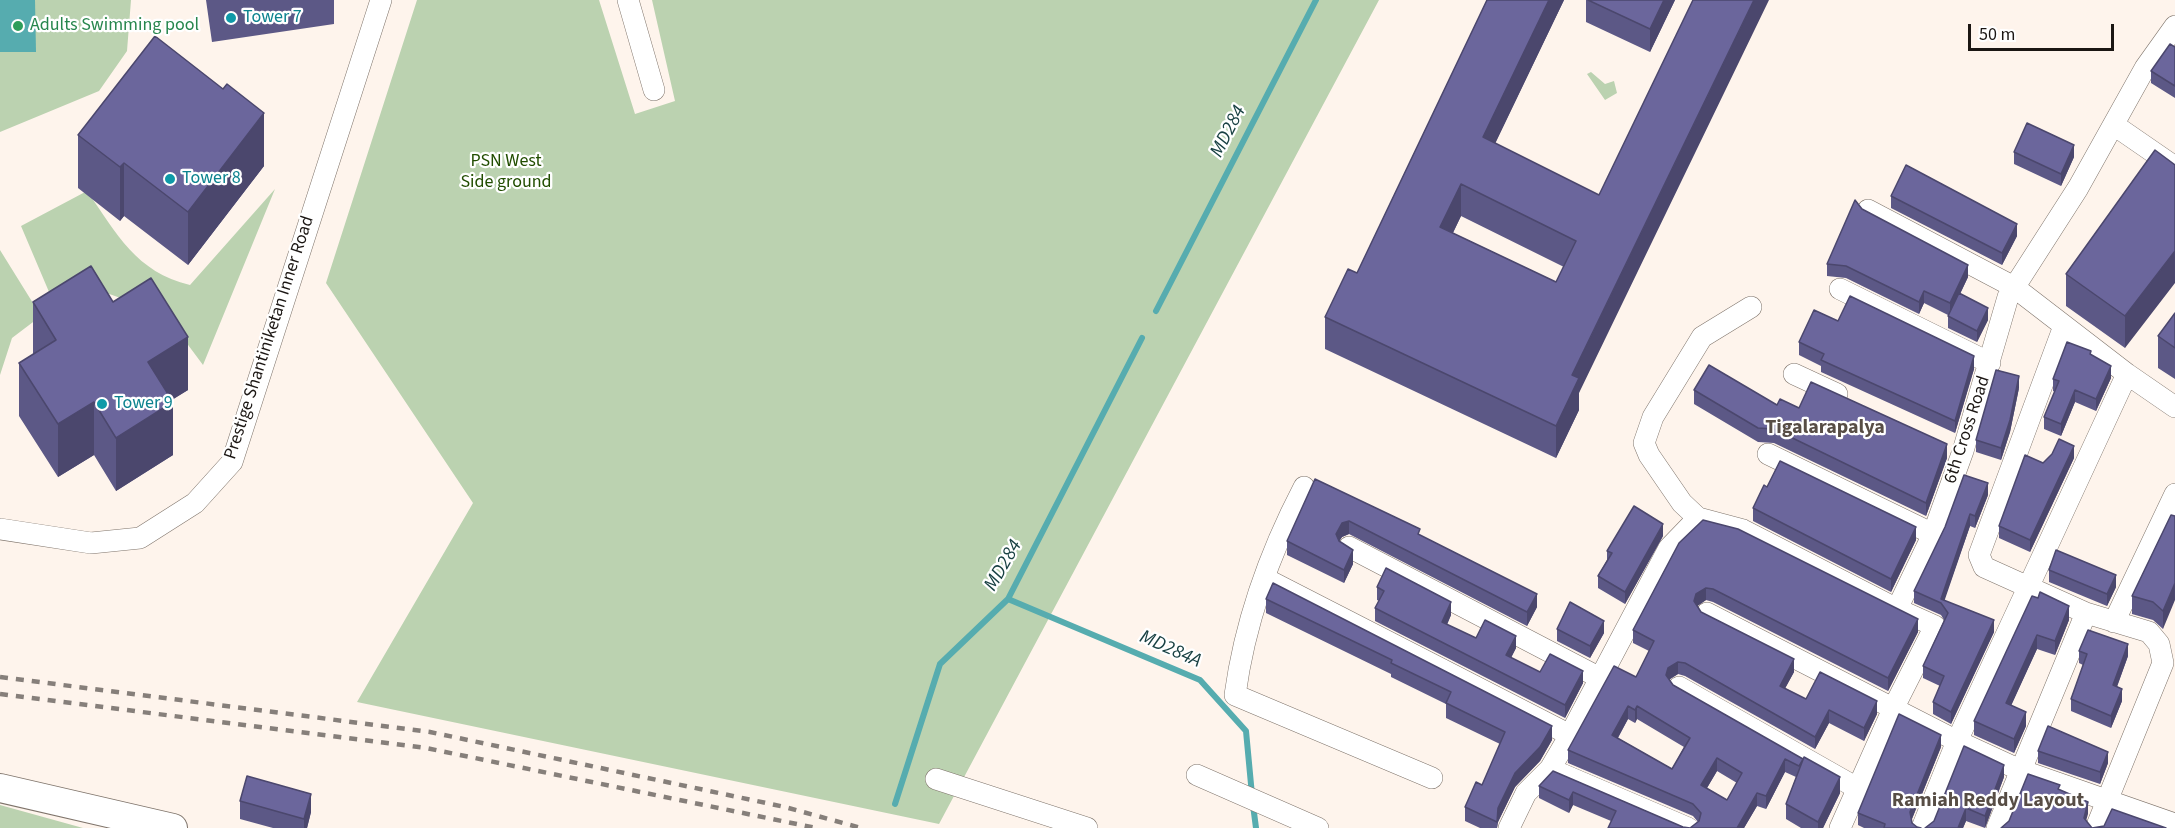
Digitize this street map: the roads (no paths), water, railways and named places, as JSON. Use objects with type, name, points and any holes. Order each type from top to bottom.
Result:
[{"type":"street","name":"Prestige Shantiniketan Inner Road","points":[[0,529],[91,543],[140,538],[195,503],[232,462],[381,0]]},
{"type":"street","points":[[628,0],[654,90]]},
{"type":"street","name":"6th Cross Road","points":[[1897,609],[1933,534],[1963,452],[2008,297],[2078,189],[2145,68],[2172,37]]},
{"type":"street","points":[[2114,125],[2175,167]]},
{"type":"street","points":[[1868,210],[2014,287],[2127,374],[2175,407]]},
{"type":"street","points":[[1840,289],[1990,363]]},
{"type":"street","points":[[1751,308],[1702,337],[1662,401],[1644,443],[1655,465],[1682,503],[1698,518],[1743,530],[1935,626],[1893,709],[1840,828]]},
{"type":"street","points":[[2064,326],[1979,555],[1984,567],[2086,613],[2149,632],[2159,644],[2163,663],[2096,828]]},
{"type":"street","points":[[1794,374],[1857,403]]},
{"type":"street","points":[[1922,828],[1957,741],[2127,374]]},
{"type":"street","points":[[1942,442],[1963,452]]},
{"type":"street","points":[[1768,454],[1933,534]]},
{"type":"street","points":[[1304,487],[1277,538],[1241,649],[1235,695],[1432,778]]},
{"type":"street","points":[[2114,622],[2175,494]]},
{"type":"street","points":[[1509,828],[1526,793],[1550,769],[1570,735],[1669,548],[1698,518]]},
{"type":"street","points":[[1349,547],[1600,678]]},
{"type":"street","points":[[1264,578],[1570,735]]},
{"type":"street","points":[[1707,613],[1893,709],[2020,770],[2175,824]]},
{"type":"street","points":[[1998,828],[2086,613]]},
{"type":"street","points":[[1679,687],[1857,788]]},
{"type":"street","points":[[1550,769],[1688,828]]},
{"type":"street","points":[[1197,775],[1318,828]]},
{"type":"street","points":[[936,779],[1088,828]]},
{"type":"street","points":[[0,788],[173,828]]},
{"type":"water","name":"Adults Swimming pool","points":[[0,0],[35,0],[36,52],[0,52]]},
{"type":"waterway","name":"MD284","points":[[1156,311],[1316,0]]},
{"type":"waterway","name":"MD284","points":[[895,804],[940,664],[1008,599],[1142,338]]},
{"type":"waterway","name":"MD284A","points":[[1008,599],[1200,680],[1246,731],[1252,795]]},
{"type":"waterway","name":"MD284A","points":[[1253,805],[1256,828]]},
{"type":"railway","points":[[0,677],[430,732],[785,807],[861,828]]},
{"type":"railway","points":[[0,694],[426,748],[816,828]]},
{"type":"place","name":"Tower 7","points":[[231,18]]},
{"type":"place","name":"Adults Swimming pool","points":[[18,26]]},
{"type":"place","name":"Tower 8","points":[[170,179]]},
{"type":"place","name":"Tower 9","points":[[102,404]]},
{"type":"district","name":"Tigalarapalya","points":[[1825,429]]},
{"type":"district","name":"Ramiah Reddy Layout","points":[[1988,802]]},
{"type":"park label","name":"PSN West Side ground","points":[[506,172]]}]
